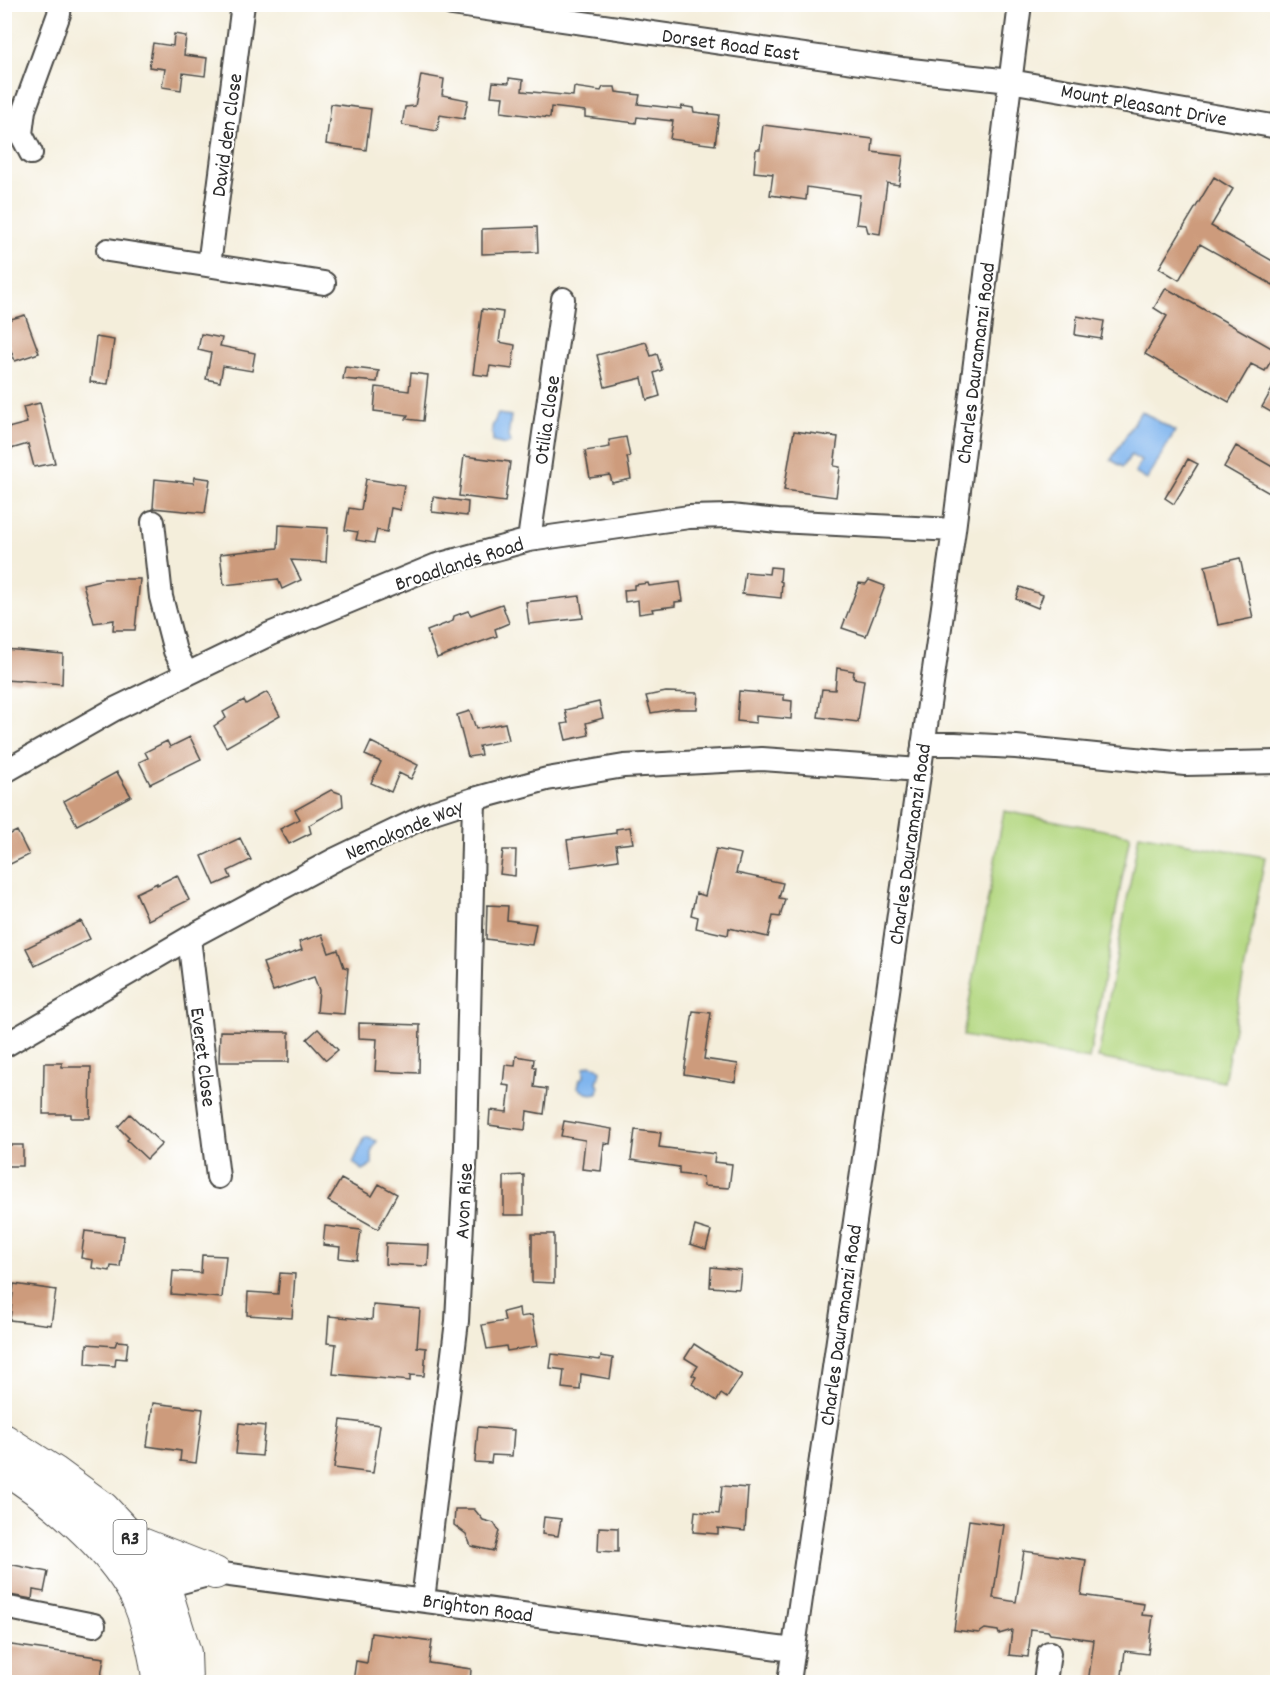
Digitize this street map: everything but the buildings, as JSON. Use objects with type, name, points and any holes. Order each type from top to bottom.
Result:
[{"type":"highway","name":"R3","points":[[4,1440],[54,1472],[103,1508],[134,1541],[149,1590],[185,1653],[186,1683]]},
{"type":"highway","name":"R3","points":[[4,1468],[48,1498],[102,1549],[123,1576],[149,1590]]},
{"type":"highway","points":[[134,1541],[215,1573]]},
{"type":"highway","name":"R3","points":[[149,1590],[150,1638],[158,1683]]},
{"type":"street","points":[[32,153],[21,134],[24,111],[59,14],[60,4]]},
{"type":"street","name":"David den Close","points":[[209,265],[243,4]]},
{"type":"street","name":"Dorset Road East","points":[[453,4],[902,69],[1010,81]]},
{"type":"street","name":"Charles Dauramanzi Road","points":[[789,1683],[954,530],[1020,4]]},
{"type":"street","name":"Mount Pleasant Drive","points":[[1010,81],[1278,127]]},
{"type":"street","points":[[108,250],[324,283]]},
{"type":"street","name":"Otilia Close","points":[[530,540],[563,299]]},
{"type":"street","name":"Broadlands Road","points":[[4,772],[115,709],[270,634],[437,566],[530,540],[689,518],[731,516],[778,521],[954,530]]},
{"type":"street","points":[[153,522],[161,597],[175,651],[187,674]]},
{"type":"street","points":[[923,744],[1016,747],[1185,764],[1278,762]]},
{"type":"street","name":"Nemakonde Way","points":[[4,1046],[189,938],[334,860],[434,812],[547,779],[624,766],[762,759],[920,770]]},
{"type":"street","name":"Avon Rise","points":[[423,1600],[457,1321],[466,1146],[474,800]]},
{"type":"street","name":"Everet Close","points":[[189,938],[218,1177]]},
{"type":"street","name":"Brighton Road","points":[[149,1590],[215,1573],[793,1650]]},
{"type":"street","points":[[4,1607],[94,1624]]},
{"type":"street","points":[[1044,1683],[1048,1653]]},
{"type":"green space","points":[[1004,811],[1130,835],[1089,1059],[963,1036]]},
{"type":"green space","points":[[1139,834],[1265,857],[1224,1082],[1098,1058]]},
{"type":"water","points":[[1141,411],[1175,431],[1147,480],[1135,473],[1141,461],[1131,455],[1123,467],[1111,460]]},
{"type":"water","points":[[498,414],[511,416],[508,437],[511,442],[506,445],[493,442],[492,427]]},
{"type":"water","points":[[590,1065],[601,1071],[597,1081],[598,1093],[587,1093],[578,1087],[580,1079],[584,1077],[584,1067]]},
{"type":"water","points":[[365,1137],[377,1141],[372,1150],[372,1165],[363,1170],[353,1163]]}]
